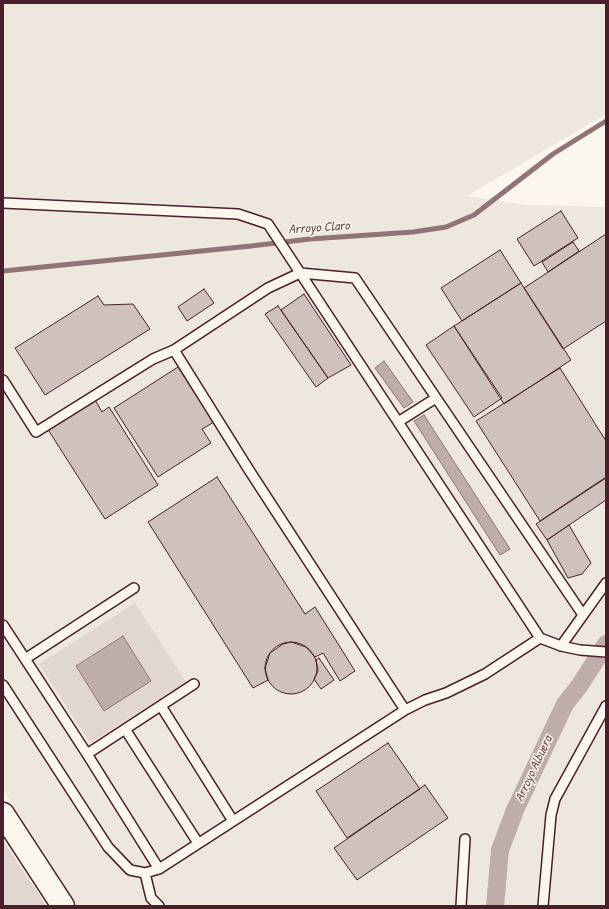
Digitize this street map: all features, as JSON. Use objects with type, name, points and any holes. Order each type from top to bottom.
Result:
[{"type":"street","points":[[3,814],[63,906]]},
{"type":"lane","points":[[3,203],[238,214],[268,224],[540,638],[561,646],[580,650],[606,652]]},
{"type":"lane","points":[[3,380],[36,432],[153,359],[174,350],[268,288],[299,270],[355,278],[583,615]]},
{"type":"lane","points":[[174,350],[249,470],[405,710]]},
{"type":"lane","points":[[398,422],[436,398]]},
{"type":"lane","points":[[561,646],[606,583]]},
{"type":"lane","points":[[25,659],[134,588]]},
{"type":"lane","points":[[3,625],[87,754],[158,869]]},
{"type":"lane","points":[[3,685],[108,846],[130,870],[145,873],[158,869],[405,710],[425,700],[446,693],[485,674],[540,638]]},
{"type":"lane","points":[[87,754],[194,684]]},
{"type":"lane","points":[[161,706],[233,821]]},
{"type":"lane","points":[[543,906],[551,815],[555,800],[606,706]]},
{"type":"lane","points":[[125,729],[198,843]]},
{"type":"lane","points":[[461,906],[465,839]]},
{"type":"lane","points":[[145,873],[151,898],[159,906]]},
{"type":"shaded area","points":[[3,3],[606,3],[606,114],[467,196],[526,205],[606,207],[606,906],[77,906],[3,790]]},
{"type":"shaded area","points":[[384,361],[413,402],[404,408],[375,368]]},
{"type":"shaded area","points":[[424,415],[510,549],[500,555],[414,421]]},
{"type":"shaded area","points":[[135,603],[186,682],[90,743],[39,664]]},
{"type":"shaded area","points":[[123,636],[151,681],[104,711],[76,666]]},
{"type":"shaded area","points":[[3,840],[47,906],[3,906]]},
{"type":"building","points":[[561,211],[578,238],[534,266],[517,239]]},
{"type":"building","points":[[606,234],[606,321],[563,349],[524,288]]},
{"type":"building","points":[[573,242],[579,251],[548,272],[542,262]]},
{"type":"building","points":[[500,250],[521,283],[462,321],[441,288]]},
{"type":"building","points":[[521,283],[571,360],[504,404],[454,326]]},
{"type":"building","points":[[204,289],[214,303],[187,321],[178,307]]},
{"type":"building","points":[[304,294],[351,365],[328,378],[281,310]]},
{"type":"building","points":[[98,296],[104,305],[133,304],[150,329],[45,395],[15,348]]},
{"type":"building","points":[[278,306],[328,378],[316,387],[265,314]]},
{"type":"building","points":[[454,326],[502,398],[474,417],[426,345]]},
{"type":"building","points":[[178,367],[214,422],[202,429],[211,443],[158,477],[114,408]]},
{"type":"building","points":[[560,368],[606,441],[606,477],[540,521],[476,421]]},
{"type":"building","points":[[94,398],[102,412],[109,407],[158,485],[105,519],[47,428]]},
{"type":"building","points":[[217,477],[305,614],[315,607],[355,671],[340,681],[323,653],[315,657],[306,647],[291,642],[283,644],[270,653],[265,668],[268,680],[253,688],[148,522]]},
{"type":"building","points":[[606,478],[606,500],[547,540],[536,524]]},
{"type":"building","points":[[569,525],[591,563],[582,574],[568,578],[547,540]]},
{"type":"building","points":[[291,642],[305,646],[313,654],[317,668],[313,682],[305,690],[291,694],[277,690],[269,682],[265,668],[269,654],[277,646]]},
{"type":"building","points":[[319,658],[334,680],[321,689],[314,679],[318,671],[316,660]]},
{"type":"building","points":[[388,743],[420,789],[347,838],[316,791]]},
{"type":"building","points":[[425,785],[448,818],[357,880],[334,848]]},
{"type":"waterway","name":"Arroyo Claro","points":[[3,271],[310,239],[413,232],[446,227],[474,215],[553,154],[606,121]]},
{"type":"waterway","name":"Arroyo Albuera","points":[[495,906],[500,850],[515,810],[565,704],[580,685],[606,644]]}]
